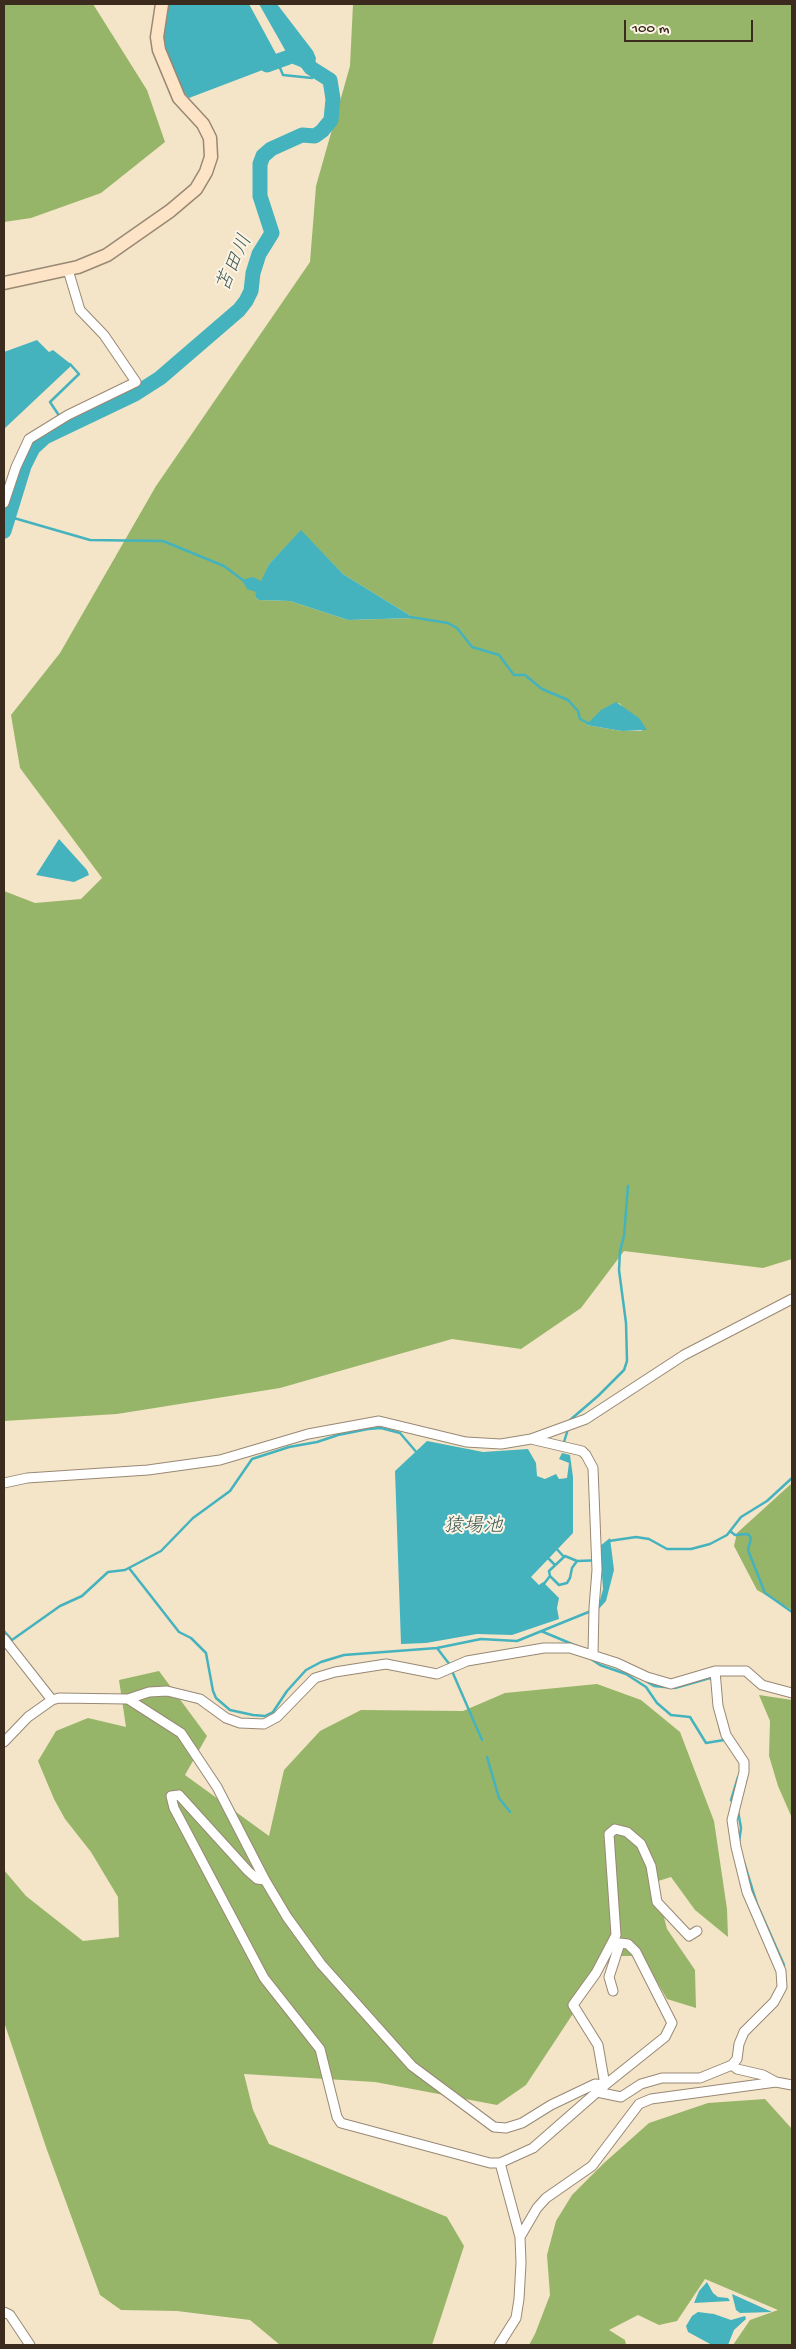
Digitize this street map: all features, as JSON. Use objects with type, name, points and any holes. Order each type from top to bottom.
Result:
[{"type":"street","points":[[4,284],[68,270],[107,255],[196,189],[206,172],[211,157],[210,138],[203,124],[179,98],[159,50],[157,37],[162,4]]},
{"type":"street","points":[[4,503],[16,467],[29,439],[68,415],[136,382],[104,335],[80,310],[68,270]]},
{"type":"street","points":[[4,1483],[27,1478],[148,1470],[220,1460],[308,1434],[379,1421],[466,1442],[501,1444],[531,1439],[586,1419],[684,1355],[792,1299]]},
{"type":"street","points":[[531,1439],[582,1451],[591,1462],[597,1560],[589,1653]]},
{"type":"street","points":[[4,1639],[52,1700]]},
{"type":"street","points":[[4,1742],[28,1717],[52,1700],[59,1698],[128,1699],[149,1692],[167,1690],[200,1699],[226,1718],[240,1723],[264,1724],[277,1717],[315,1678],[335,1672],[386,1664],[437,1674],[467,1661],[544,1648],[570,1648],[589,1653],[659,1682],[671,1684],[715,1671],[746,1671],[762,1685],[792,1693]]},
{"type":"street","points":[[597,2092],[621,2097],[641,2084],[662,2078],[700,2078],[732,2065],[737,2059],[739,2044],[744,2032],[774,2002],[782,1987],[781,1971],[777,1960],[746,1892],[736,1847],[732,1820],[744,1772],[744,1762],[726,1735],[718,1706],[715,1671]]},
{"type":"street","points":[[128,1699],[181,1733],[217,1787],[264,1880],[321,1964],[406,2059],[480,2119],[494,2127],[514,2126],[594,2084],[605,2085]]},
{"type":"street","points":[[264,1880],[257,1878],[248,1870],[180,1794],[171,1796],[174,1808],[264,1978],[320,2049],[337,2117],[341,2123],[490,2163],[500,2163],[533,2148],[605,2085],[665,2037],[672,2023],[636,1952],[628,1944],[620,1943],[609,1977],[613,1991]]},
{"type":"street","points":[[605,2085],[598,2045],[574,2005],[596,1973],[616,1935],[609,1834],[615,1829],[627,1832],[641,1844],[651,1866],[657,1902],[689,1936],[697,1931]]},
{"type":"street","points":[[732,2065],[738,2069],[763,2075],[776,2082]]},
{"type":"street","points":[[520,2238],[536,2208],[592,2166],[640,2104],[651,2100],[776,2082],[792,2084]]},
{"type":"street","points":[[499,2345],[516,2318],[519,2299],[520,2238],[500,2163]]},
{"type":"street","points":[[4,2312],[16,2322],[30,2345]]},
{"type":"green space","points":[[4,4],[93,4],[147,90],[165,142],[101,193],[31,218],[4,222]]},
{"type":"green space","points":[[353,4],[792,4],[792,1259],[763,1268],[624,1251],[581,1308],[521,1349],[452,1339],[280,1388],[117,1414],[4,1421],[4,891],[35,903],[81,899],[102,878],[20,768],[11,715],[60,653],[156,486],[310,262],[316,186],[350,66]],"holes":[[[301,531],[343,574],[414,618],[348,620],[290,601],[259,600],[255,597],[269,564]],[[619,703],[629,714],[639,719],[642,731],[622,731],[586,725]]]},
{"type":"green space","points":[[792,1483],[792,1610],[757,1590],[734,1546],[737,1533]]},
{"type":"green space","points":[[159,1671],[207,1736],[185,1775],[269,1836],[284,1770],[320,1731],[361,1710],[463,1711],[505,1693],[597,1684],[641,1700],[680,1732],[714,1821],[727,1909],[728,1937],[695,1910],[671,1877],[655,1882],[667,1929],[695,1970],[696,2008],[667,1999],[642,1956],[611,1956],[526,2085],[497,2105],[375,2082],[244,2074],[253,2110],[269,2144],[447,2217],[464,2246],[432,2345],[280,2345],[250,2320],[177,2311],[121,2310],[100,2295],[47,2150],[4,2022],[4,1870],[26,1896],[83,1941],[119,1937],[118,1897],[91,1852],[65,1819],[54,1799],[38,1761],[56,1731],[88,1718],[126,1727],[119,1680]]},
{"type":"green space","points":[[759,1695],[792,1700],[792,1818],[778,1786],[769,1756],[770,1721]]},
{"type":"green space","points":[[765,2099],[792,2129],[792,2345],[733,2345],[750,2320],[778,2310],[705,2279],[677,2321],[659,2325],[638,2315],[609,2330],[625,2340],[626,2345],[529,2345],[550,2295],[547,2255],[556,2221],[572,2195],[604,2163],[649,2123],[708,2103]]},
{"type":"water","points":[[168,4],[249,4],[281,63],[189,98],[180,88],[164,52],[163,35]]},
{"type":"water","points":[[259,4],[277,4],[313,51],[316,58],[314,68],[310,71],[293,64]]},
{"type":"water","points":[[37,340],[49,352],[53,350],[72,365],[4,429],[4,352]]},
{"type":"water","points":[[301,530],[343,574],[414,618],[348,620],[290,601],[259,600],[255,597],[256,592],[247,589],[242,580],[253,577],[261,581],[269,564]]},
{"type":"water","points":[[616,702],[639,718],[647,730],[622,731],[586,725],[601,710]]},
{"type":"water","points":[[59,839],[87,870],[89,875],[74,882],[36,875]]},
{"type":"water","name":"猿場池","points":[[427,1441],[483,1452],[528,1449],[536,1463],[537,1476],[545,1479],[556,1474],[559,1479],[567,1478],[569,1463],[559,1459],[562,1453],[570,1455],[573,1477],[573,1533],[531,1577],[539,1585],[543,1582],[559,1598],[557,1608],[559,1619],[512,1635],[477,1634],[426,1643],[401,1644],[395,1471]]},
{"type":"water","points":[[610,1538],[614,1570],[606,1601],[597,1611],[603,1589],[600,1546]]},
{"type":"water","points":[[707,2282],[713,2293],[718,2297],[728,2298],[730,2301],[694,2303],[699,2291]]},
{"type":"water","points":[[732,2294],[772,2312],[740,2313],[736,2310]]},
{"type":"water","points":[[698,2312],[714,2314],[731,2320],[745,2316],[746,2319],[734,2330],[728,2345],[712,2345],[688,2332],[686,2326],[692,2316]]},
{"type":"waterway","name":"苫田川","points":[[4,531],[24,466],[33,448],[45,437],[135,394],[160,378],[239,310],[246,301],[251,291],[253,273],[259,254],[272,233],[260,196],[260,164],[263,156],[271,149],[302,135],[315,136],[322,131],[331,120],[333,99],[330,80],[311,68],[300,53],[267,65]]},
{"type":"waterway","points":[[278,63],[283,75],[312,78],[316,72]]},
{"type":"waterway","points":[[60,417],[50,402],[79,374],[70,364]]},
{"type":"waterway","name":"苫田川","points":[[63,421],[66,426]]},
{"type":"waterway","points":[[7,516],[90,540],[163,541],[224,566],[244,581]]},
{"type":"waterway","points":[[410,617],[448,623],[457,628],[472,647],[499,655],[514,675],[525,675],[542,689],[568,700],[578,711],[580,719],[588,723]]},
{"type":"waterway","points":[[570,1420],[624,1370],[627,1361],[626,1323],[619,1270],[628,1186]]},
{"type":"waterway","points":[[4,1631],[12,1640],[60,1606],[82,1596],[108,1572],[125,1570],[161,1551],[193,1518],[230,1491],[252,1459],[289,1447],[317,1442],[338,1435],[381,1428],[400,1433],[418,1454]]},
{"type":"waterway","points":[[564,1442],[568,1429]]},
{"type":"waterway","points":[[609,1541],[636,1537],[649,1539],[667,1549],[691,1549],[710,1544],[727,1535],[741,1517],[767,1501],[792,1478]]},
{"type":"waterway","points":[[730,1531],[735,1535],[748,1534],[751,1538],[748,1550],[765,1593],[792,1612]]},
{"type":"waterway","points":[[555,1547],[564,1557]]},
{"type":"waterway","points":[[543,1585],[550,1576],[549,1571],[565,1556],[577,1561],[605,1560]]},
{"type":"waterway","points":[[547,1557],[555,1565]]},
{"type":"waterway","points":[[550,1576],[559,1585],[567,1583],[572,1568],[577,1561]]},
{"type":"waterway","points":[[129,1568],[179,1632],[191,1638],[206,1653],[216,1698],[230,1710],[253,1715],[265,1716],[273,1712],[287,1691],[306,1670],[321,1662],[344,1655],[437,1648],[481,1639],[517,1641],[591,1611]]},
{"type":"waterway","points":[[541,1631],[584,1649]]},
{"type":"waterway","points":[[437,1648],[450,1665]]},
{"type":"waterway","points":[[591,1659],[600,1665],[626,1674],[646,1687],[657,1703],[671,1715],[690,1717],[706,1743],[724,1740]]},
{"type":"waterway","points":[[452,1671],[482,1740]]},
{"type":"waterway","points":[[644,1680],[654,1686],[675,1688],[710,1678],[713,1681]]},
{"type":"waterway","points":[[717,1716],[721,1733]]},
{"type":"waterway","points":[[487,1757],[499,1798],[510,1812]]},
{"type":"waterway","points":[[733,1802],[731,1800],[738,1777]]},
{"type":"waterway","points":[[738,1811],[741,1828],[739,1842]]},
{"type":"waterway","points":[[744,1862],[757,1904],[784,1965]]}]
